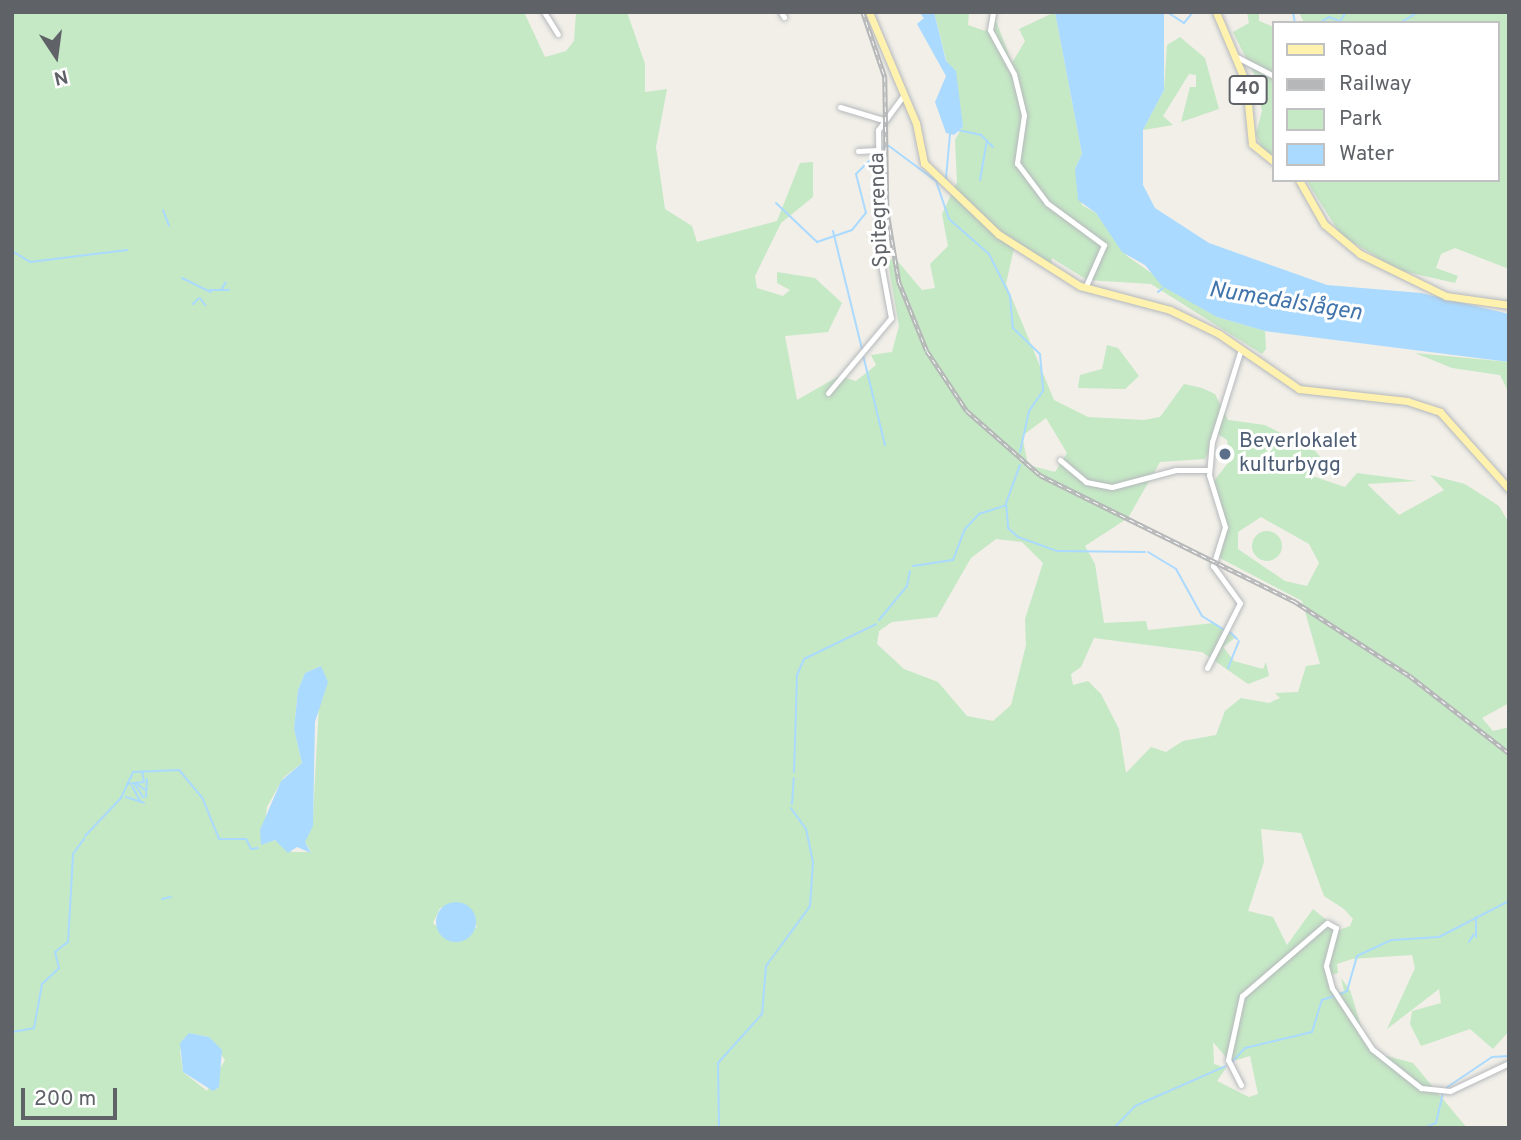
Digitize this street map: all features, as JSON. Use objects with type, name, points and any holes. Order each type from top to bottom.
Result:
[{"type":"main road","points":[[869,12],[929,169],[998,234],[1086,288],[1174,312],[1241,348],[1303,391],[1407,401],[1440,412],[1509,489]]},
{"type":"main road","name":"40","points":[[1216,12],[1237,57],[1248,92],[1252,144],[1272,160]]},
{"type":"main road","points":[[1300,182],[1324,224],[1360,254],[1455,299],[1509,305]]},
{"type":"street","points":[[544,12],[558,34]]},
{"type":"street","points":[[993,13],[990,30],[1014,74],[1024,115],[1017,163],[1047,203],[1104,245],[1086,288]]},
{"type":"street","points":[[1237,57],[1272,75]]},
{"type":"street","points":[[840,107],[883,120],[903,96]]},
{"type":"street","name":"Spitegrenda","points":[[828,393],[891,316],[880,265],[878,149],[883,120]]},
{"type":"street","points":[[858,151],[878,149]]},
{"type":"street","points":[[1207,668],[1240,599],[1213,566],[1225,527],[1209,470],[1241,348]]},
{"type":"street","points":[[1060,460],[1084,481],[1112,487],[1176,470],[1209,470]]},
{"type":"street","points":[[1241,1085],[1228,1060],[1242,996],[1327,922],[1336,928],[1326,966],[1332,988],[1370,1047],[1421,1088],[1455,1090],[1509,1063]]},
{"type":"green space","points":[[12,12],[524,12],[545,57],[566,51],[574,41],[576,12],[627,12],[645,64],[645,92],[667,89],[656,147],[665,209],[692,226],[697,242],[777,221],[800,163],[813,162],[813,197],[781,223],[755,276],[757,288],[783,296],[790,290],[777,283],[777,272],[815,278],[842,303],[828,332],[785,336],[797,400],[839,376],[856,381],[876,365],[871,355],[892,352],[899,326],[888,262],[894,257],[922,290],[935,288],[930,264],[948,246],[942,214],[957,182],[955,140],[963,126],[934,12],[969,12],[968,25],[985,31],[996,21],[1012,63],[1025,41],[1019,29],[1055,12],[1082,154],[1075,169],[1082,205],[1096,213],[1127,256],[1181,294],[1217,317],[1265,331],[1266,349],[1262,354],[1151,284],[1087,280],[1052,258],[1051,269],[1014,248],[1006,284],[1054,400],[1088,417],[1144,420],[1160,417],[1184,384],[1202,388],[1215,394],[1228,420],[1265,425],[1315,451],[1328,465],[1307,469],[1309,475],[1345,487],[1357,473],[1417,481],[1367,484],[1399,515],[1444,490],[1430,475],[1465,484],[1499,506],[1509,523],[1509,703],[1482,718],[1493,731],[1509,727],[1509,1031],[1493,1049],[1470,1029],[1421,1046],[1410,1024],[1412,1011],[1441,1003],[1439,989],[1387,1029],[1415,968],[1412,955],[1352,959],[1337,964],[1338,973],[1331,975],[1335,994],[1344,991],[1341,978],[1350,990],[1365,1039],[1383,1055],[1413,1063],[1467,1128],[12,1128]],"holes":[[[1046,418],[1067,453],[1055,472],[1028,465],[1022,436]],[[1218,434],[1227,440],[1231,459],[1211,485],[1224,521],[1216,556],[1302,601],[1320,664],[1306,666],[1298,692],[1275,693],[1280,698],[1269,703],[1241,698],[1225,711],[1216,735],[1183,741],[1166,752],[1151,747],[1126,773],[1119,729],[1101,694],[1088,681],[1073,685],[1071,674],[1081,667],[1094,638],[1202,652],[1248,684],[1269,676],[1266,662],[1263,669],[1234,661],[1223,647],[1236,637],[1214,623],[1148,630],[1146,621],[1104,623],[1095,564],[1085,546],[1128,518],[1160,462],[1205,459]],[[1261,517],[1309,544],[1319,563],[1307,586],[1285,581],[1238,549],[1238,532]],[[996,539],[1022,542],[1043,563],[1025,619],[1026,645],[1011,705],[993,721],[967,716],[938,682],[904,669],[877,644],[879,631],[892,622],[937,617],[971,558]],[[321,666],[313,816],[305,842],[311,852],[292,852],[275,840],[262,844],[267,807],[283,778],[302,763],[294,729],[298,690],[305,673]],[[1261,829],[1301,833],[1324,896],[1344,909],[1353,919],[1350,926],[1339,930],[1313,909],[1287,945],[1273,917],[1248,911],[1264,862]],[[466,905],[477,927],[452,940],[433,923],[440,908]],[[189,1033],[209,1037],[225,1060],[207,1091],[183,1072],[180,1051]],[[1213,1042],[1230,1062],[1250,1056],[1258,1094],[1249,1097],[1217,1081],[1226,1068],[1214,1064]]]},
{"type":"green space","points":[[1247,12],[1259,12],[1259,21],[1272,26],[1272,155],[1262,150],[1256,134],[1262,111],[1254,74],[1233,32],[1249,23]]},
{"type":"green space","points":[[1299,12],[1509,12],[1509,269],[1455,248],[1441,254],[1436,268],[1458,276],[1455,283],[1398,270],[1341,235],[1307,182],[1500,182],[1500,21],[1303,21]]},
{"type":"green space","points":[[1180,37],[1205,58],[1219,109],[1181,122],[1190,87],[1196,87],[1196,75],[1189,74],[1163,116],[1173,125],[1143,130],[1164,90],[1167,45]]},
{"type":"green space","points":[[1107,345],[1118,348],[1139,376],[1125,389],[1078,388],[1080,375],[1102,369]]},
{"type":"green space","points":[[1415,353],[1509,362],[1509,393],[1500,375],[1452,368]]},
{"type":"green space","points":[[1267,531],[1278,535],[1282,546],[1278,557],[1267,561],[1256,557],[1252,546],[1256,535]]},
{"type":"water","points":[[919,12],[934,12],[946,61],[956,71],[963,127],[954,135],[946,133],[935,102],[946,76],[917,24],[924,18]]},
{"type":"water","name":"Numedalslågen","points":[[1055,12],[1164,12],[1164,90],[1143,130],[1143,185],[1155,208],[1209,243],[1327,285],[1421,293],[1509,314],[1509,362],[1265,331],[1217,317],[1162,286],[1145,265],[1122,252],[1096,213],[1078,200],[1075,169],[1082,154]]},
{"type":"water","points":[[321,666],[328,682],[315,722],[313,826],[305,842],[311,853],[297,847],[288,853],[275,840],[261,845],[260,830],[281,781],[302,763],[294,729],[298,690],[305,673]]},
{"type":"water","points":[[456,902],[470,908],[476,922],[470,936],[456,942],[442,936],[436,922],[442,908]]},
{"type":"water","points":[[189,1033],[209,1037],[222,1050],[219,1087],[213,1091],[183,1072],[180,1043]]},
{"type":"waterway","points":[[1167,12],[1184,23],[1193,12]]},
{"type":"waterway","points":[[1293,12],[1295,21]]},
{"type":"waterway","points":[[1340,21],[1346,12]]},
{"type":"waterway","points":[[1403,21],[1418,12]]},
{"type":"waterway","points":[[1322,21],[1329,17],[1340,21]]},
{"type":"waterway","points":[[958,130],[981,135],[993,147]]},
{"type":"waterway","points":[[946,178],[950,134]]},
{"type":"waterway","points":[[980,180],[987,141]]},
{"type":"waterway","points":[[881,148],[889,146],[936,181],[949,219],[989,254],[1010,296],[1013,328],[1040,354],[1043,391],[1029,411],[1020,452]]},
{"type":"waterway","points":[[776,203],[817,242],[852,230],[866,213],[856,174],[875,155]]},
{"type":"waterway","points":[[163,210],[169,226]]},
{"type":"waterway","points":[[833,231],[862,349]]},
{"type":"waterway","points":[[12,251],[30,262],[127,250]]},
{"type":"waterway","points":[[182,278],[211,292]]},
{"type":"waterway","points":[[221,290],[226,282]]},
{"type":"waterway","points":[[1158,292],[1163,288]]},
{"type":"waterway","points":[[210,290],[229,290]]},
{"type":"waterway","points":[[193,304],[199,298]]},
{"type":"waterway","points":[[200,298],[205,305]]},
{"type":"waterway","points":[[863,355],[885,445]]},
{"type":"waterway","points":[[1020,465],[1006,503],[1008,528],[1018,537],[1057,551],[1145,552]]},
{"type":"waterway","points":[[913,566],[953,560],[965,529],[979,514],[1006,505]]},
{"type":"waterway","points":[[1148,552],[1176,569],[1202,616],[1228,632]]},
{"type":"waterway","points":[[879,620],[907,586],[910,571]]},
{"type":"waterway","points":[[794,772],[797,675],[804,659],[876,624]]},
{"type":"waterway","points":[[1230,632],[1237,639]]},
{"type":"waterway","points":[[1228,668],[1239,641]]},
{"type":"waterway","points":[[85,836],[121,798],[133,772],[179,770],[202,797],[219,839],[246,839],[251,849],[258,848]]},
{"type":"waterway","points":[[127,784],[144,782],[142,771]]},
{"type":"waterway","points":[[792,804],[794,778]]},
{"type":"waterway","points":[[146,797],[147,779]]},
{"type":"waterway","points":[[134,783],[143,797]]},
{"type":"waterway","points":[[137,784],[144,789]]},
{"type":"waterway","points":[[132,786],[140,801]]},
{"type":"waterway","points":[[126,797],[144,803]]},
{"type":"waterway","points":[[719,1128],[718,1063],[762,1014],[766,966],[810,906],[813,862],[806,829],[791,808]]},
{"type":"waterway","points":[[12,1032],[34,1028],[42,984],[59,968],[55,952],[68,942],[73,854],[84,839]]},
{"type":"waterway","points":[[162,899],[171,897]]},
{"type":"waterway","points":[[1340,994],[1347,991],[1357,956],[1392,940],[1439,937],[1509,901]]},
{"type":"waterway","points":[[1476,917],[1476,937]]},
{"type":"waterway","points":[[1469,942],[1474,934]]},
{"type":"waterway","points":[[1232,1062],[1245,1048],[1312,1032],[1322,1000],[1334,996]]},
{"type":"waterway","points":[[1446,1088],[1492,1057],[1509,1056]]},
{"type":"waterway","points":[[1114,1128],[1135,1106],[1226,1066]]},
{"type":"waterway","points":[[1424,1128],[1436,1123],[1443,1092]]},
{"type":"railway","points":[[863,12],[885,77],[887,210],[899,282],[927,351],[967,411],[1040,475],[1294,601],[1410,676],[1509,753]]},
{"type":"place","name":"Beverlokalet kulturbygg","points":[[1225,454]]}]
